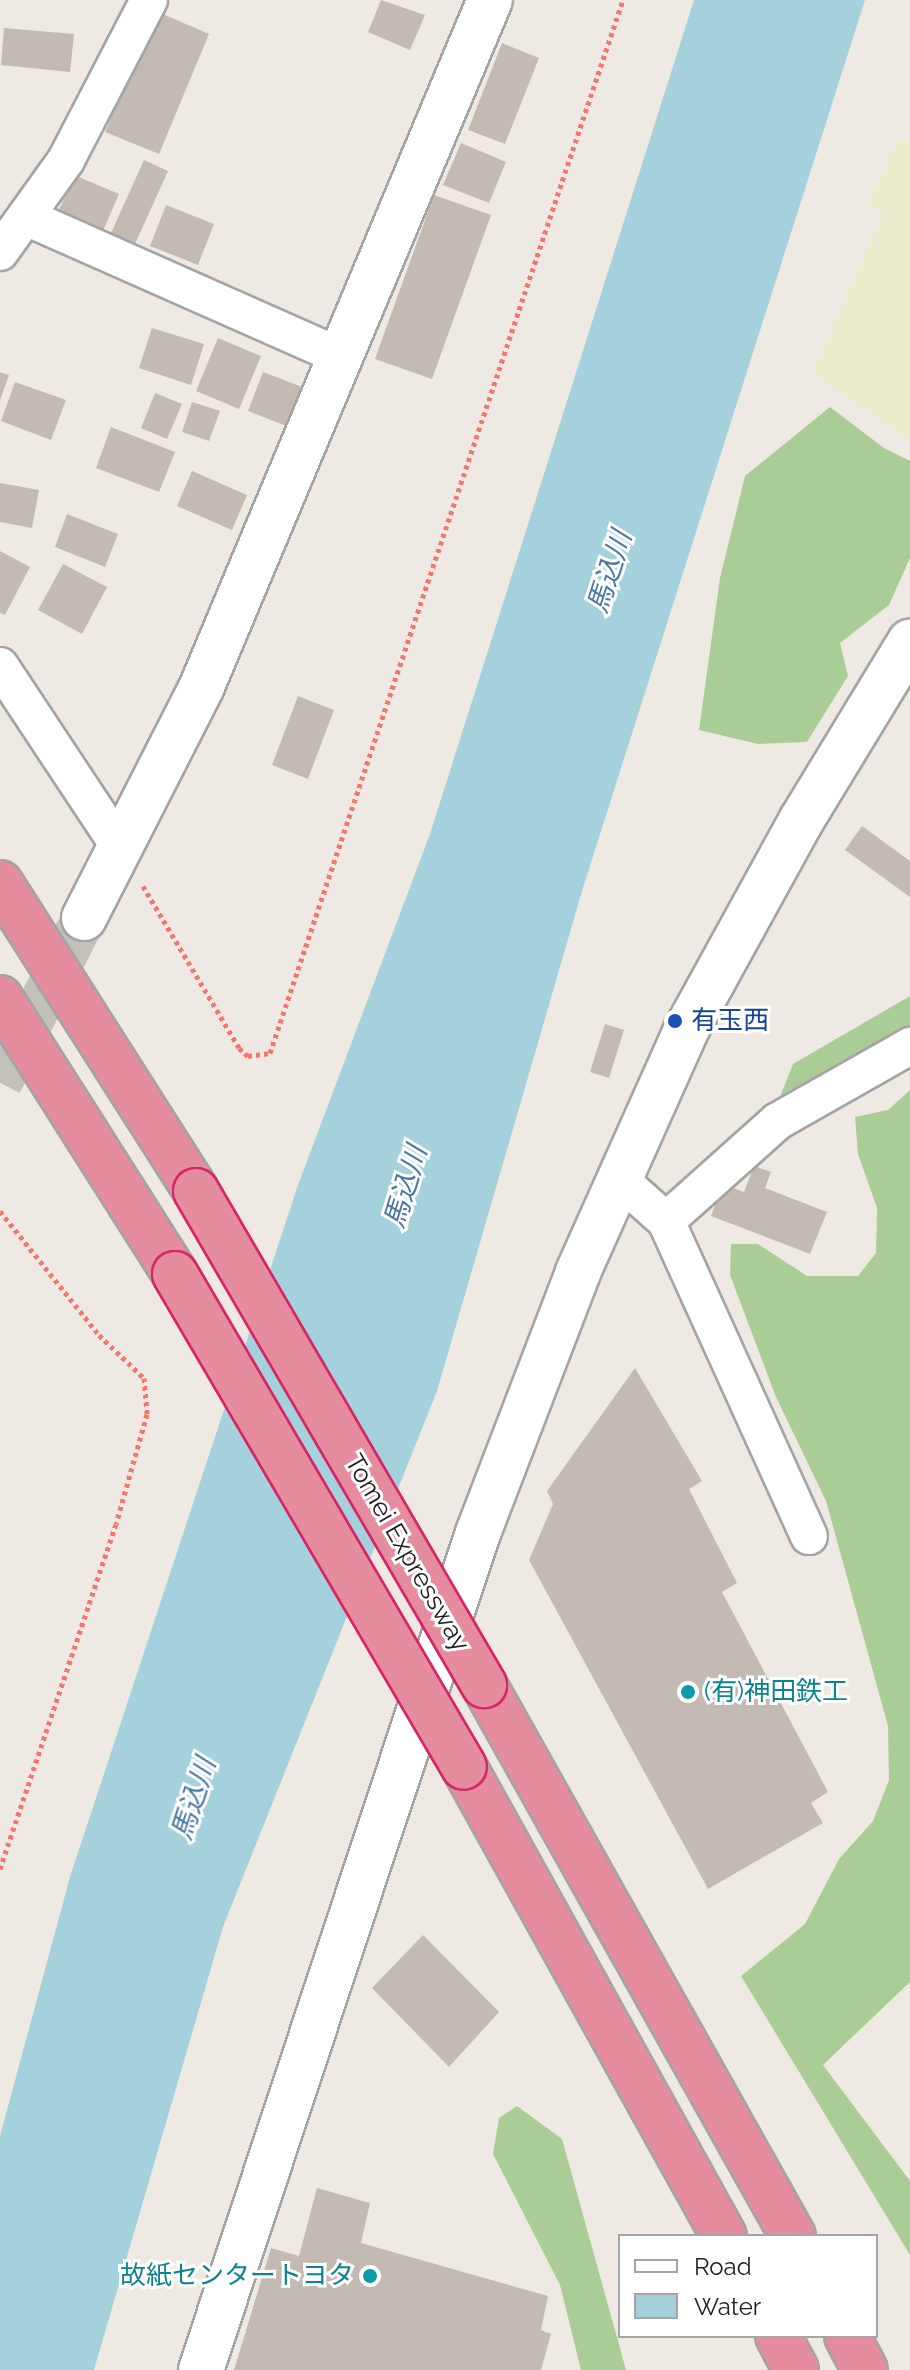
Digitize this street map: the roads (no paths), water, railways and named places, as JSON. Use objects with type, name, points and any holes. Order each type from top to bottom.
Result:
[{"type":"highway","name":"Tomei Expressway","points":[[0,883],[196,1191],[484,1685],[792,2234]]},
{"type":"highway","points":[[0,998],[175,1274],[464,1767],[723,2234]]},
{"type":"highway","points":[[779,2338],[796,2370]]},
{"type":"highway","points":[[848,2338],[865,2370]]},
{"type":"street","points":[[0,252],[66,160],[149,0]]},
{"type":"street","points":[[84,918],[202,686],[490,0]]},
{"type":"street","points":[[26,217],[339,356]]},
{"type":"street","points":[[201,2370],[478,1533],[578,1272],[693,1016],[801,821],[910,642]]},
{"type":"street","points":[[0,666],[120,847]]},
{"type":"street","points":[[666,1221],[778,1121],[910,1046]]},
{"type":"street","points":[[620,1180],[666,1221],[809,1536]]},
{"type":"water","name":"馬込川","points":[[694,0],[865,0],[582,891],[437,1391],[223,1927],[94,2370],[0,2370],[0,2136],[70,1877],[298,1185],[430,834]]},
{"type":"tunnel","points":[[0,1083],[84,918]]},
{"type":"place","name":"有玉西","points":[[675,1021]]},
{"type":"place","name":"(有)神田鉄工","points":[[688,1692]]},
{"type":"place","name":"故紙センタートヨタ","points":[[370,2276]]}]
